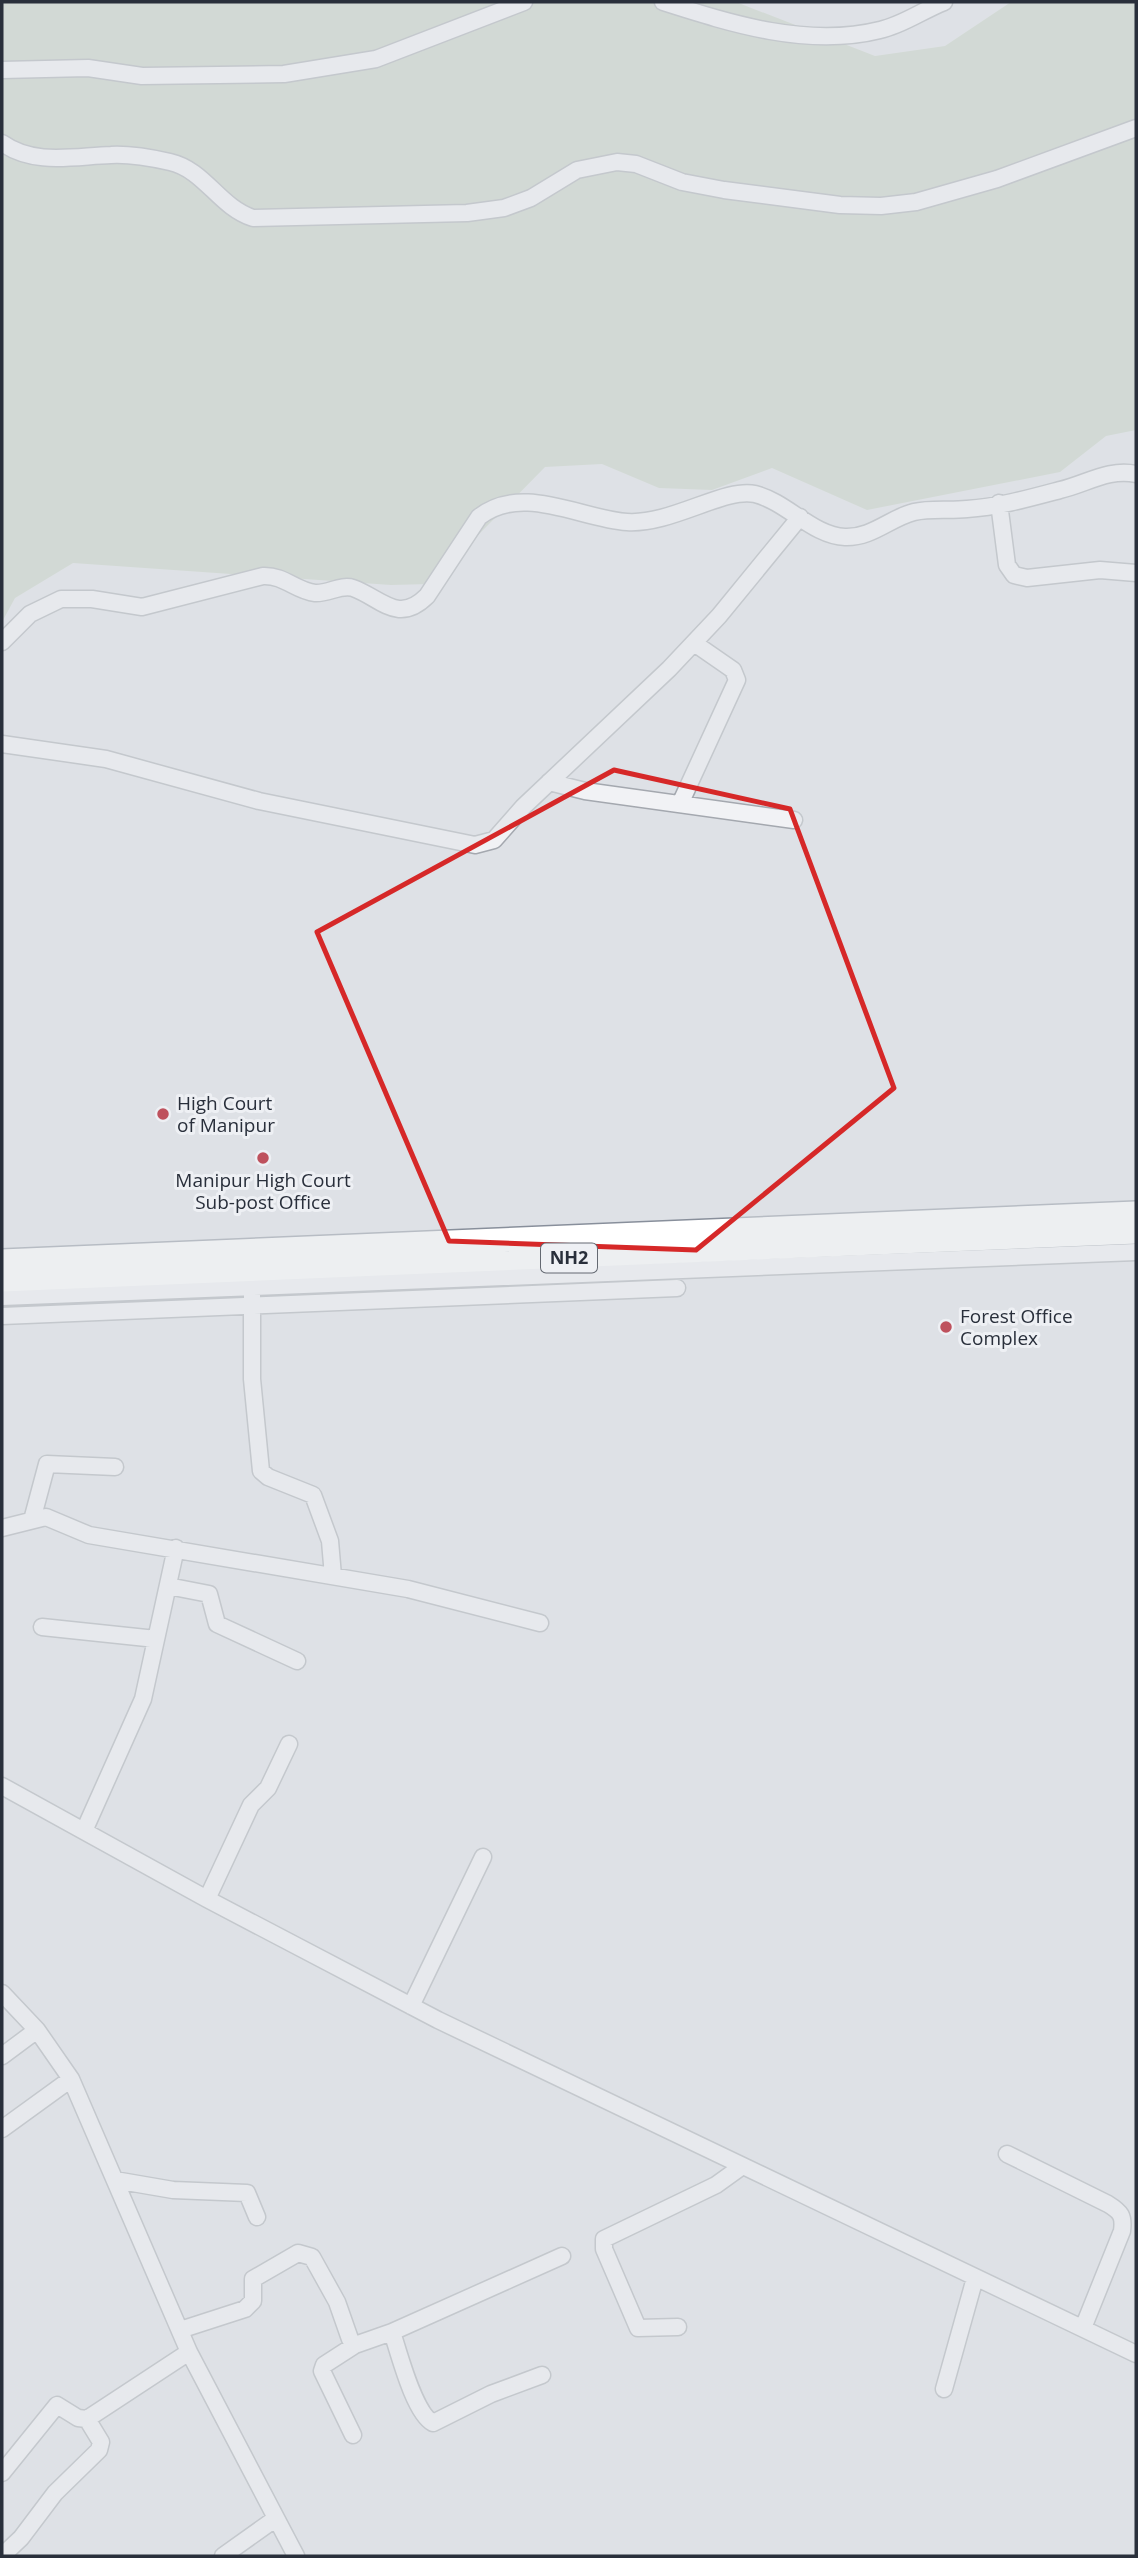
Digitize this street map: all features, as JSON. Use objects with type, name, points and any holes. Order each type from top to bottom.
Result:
[{"type":"highway","name":"NH2","points":[[2,1261],[1136,1213]]},
{"type":"highway","name":"NH2","points":[[2,1280],[1136,1232]]},
{"type":"street","points":[[2,70],[88,68],[142,76],[284,74],[376,59],[524,2]]},
{"type":"street","points":[[663,2],[736,24],[774,32],[847,35],[897,25],[944,2]]},
{"type":"street","points":[[2,143],[28,155],[82,158],[113,155],[177,164],[196,173],[233,207],[253,218],[467,213],[504,208],[531,198],[577,170],[617,162],[636,164],[682,183],[724,190],[839,205],[892,205],[916,202],[997,179],[1136,128]]},
{"type":"street","points":[[2,642],[30,614],[61,599],[92,599],[142,607],[264,576],[278,577],[318,593],[352,588],[381,604],[408,608],[418,605],[427,596],[479,517],[490,508],[504,505],[559,506],[628,522],[652,521],[675,516],[739,493],[755,494],[827,532],[848,537],[863,536],[913,512],[969,509],[1069,488],[1117,472],[1136,474]]},
{"type":"street","points":[[999,503],[1007,565],[1014,575],[1027,578],[1100,570],[1136,573]]},
{"type":"street","points":[[2,744],[106,760],[260,801],[475,845],[494,840],[548,782],[694,643],[800,517]]},
{"type":"street","points":[[680,804],[737,680],[733,670],[694,643]]},
{"type":"street","points":[[548,782],[585,791],[794,820]]},
{"type":"street","points":[[2,1297],[1136,1251]]},
{"type":"street","points":[[252,1286],[253,1392],[261,1471],[268,1477],[313,1495],[330,1541],[333,1576]]},
{"type":"street","points":[[2,1316],[677,1288]]},
{"type":"street","points":[[32,1520],[47,1464],[115,1467]]},
{"type":"street","points":[[2,1528],[46,1517],[89,1535],[408,1589],[540,1623]]},
{"type":"street","points":[[84,1831],[142,1699],[176,1548]]},
{"type":"street","points":[[168,1586],[209,1594],[216,1624],[297,1661]]},
{"type":"street","points":[[42,1627],[156,1639]]},
{"type":"street","points":[[207,1899],[251,1805],[268,1788],[289,1744]]},
{"type":"street","points":[[2,1786],[207,1899],[411,2006],[741,2167],[1136,2354]]},
{"type":"street","points":[[411,2006],[483,1857]]},
{"type":"street","points":[[2,1993],[37,2030],[71,2079],[189,2352],[296,2556]]},
{"type":"street","points":[[2,2056],[37,2030]]},
{"type":"street","points":[[2,2129],[71,2079]]},
{"type":"street","points":[[1007,2154],[1108,2204],[1124,2218],[1122,2231],[1083,2328]]},
{"type":"street","points":[[678,2328],[638,2328],[604,2249],[604,2239],[716,2185],[741,2167]]},
{"type":"street","points":[[115,2180],[173,2190],[247,2193],[257,2217]]},
{"type":"street","points":[[180,2330],[245,2308],[253,2301],[252,2282],[255,2276],[303,2252],[312,2257],[324,2277],[355,2345]]},
{"type":"street","points":[[352,2435],[322,2368],[355,2345],[392,2332],[562,2256]]},
{"type":"street","points":[[944,2389],[975,2278]]},
{"type":"street","points":[[392,2332],[406,2374],[426,2418],[433,2423],[491,2394],[541,2375]]},
{"type":"street","points":[[2,2473],[57,2405],[78,2418],[87,2419],[189,2352]]},
{"type":"street","points":[[2,2556],[21,2538],[55,2493],[99,2450],[100,2442],[87,2419]]},
{"type":"street","points":[[223,2556],[275,2519]]},
{"type":"highlighted area","points":[[614,770],[790,809],[894,1088],[696,1250],[449,1241],[317,932]]},
{"type":"green space","points":[[2,2],[736,2],[875,56],[945,46],[1011,2],[1136,2],[1136,430],[1106,436],[1060,472],[867,510],[772,468],[712,490],[659,488],[602,464],[545,467],[430,584],[391,585],[73,563],[15,598],[2,622]]},
{"type":"place","name":"High Court of Manipur","points":[[163,1114]]},
{"type":"place","name":"Manipur High Court Sub-post Office","points":[[263,1158]]},
{"type":"place","name":"Forest Office Complex","points":[[946,1327]]}]
